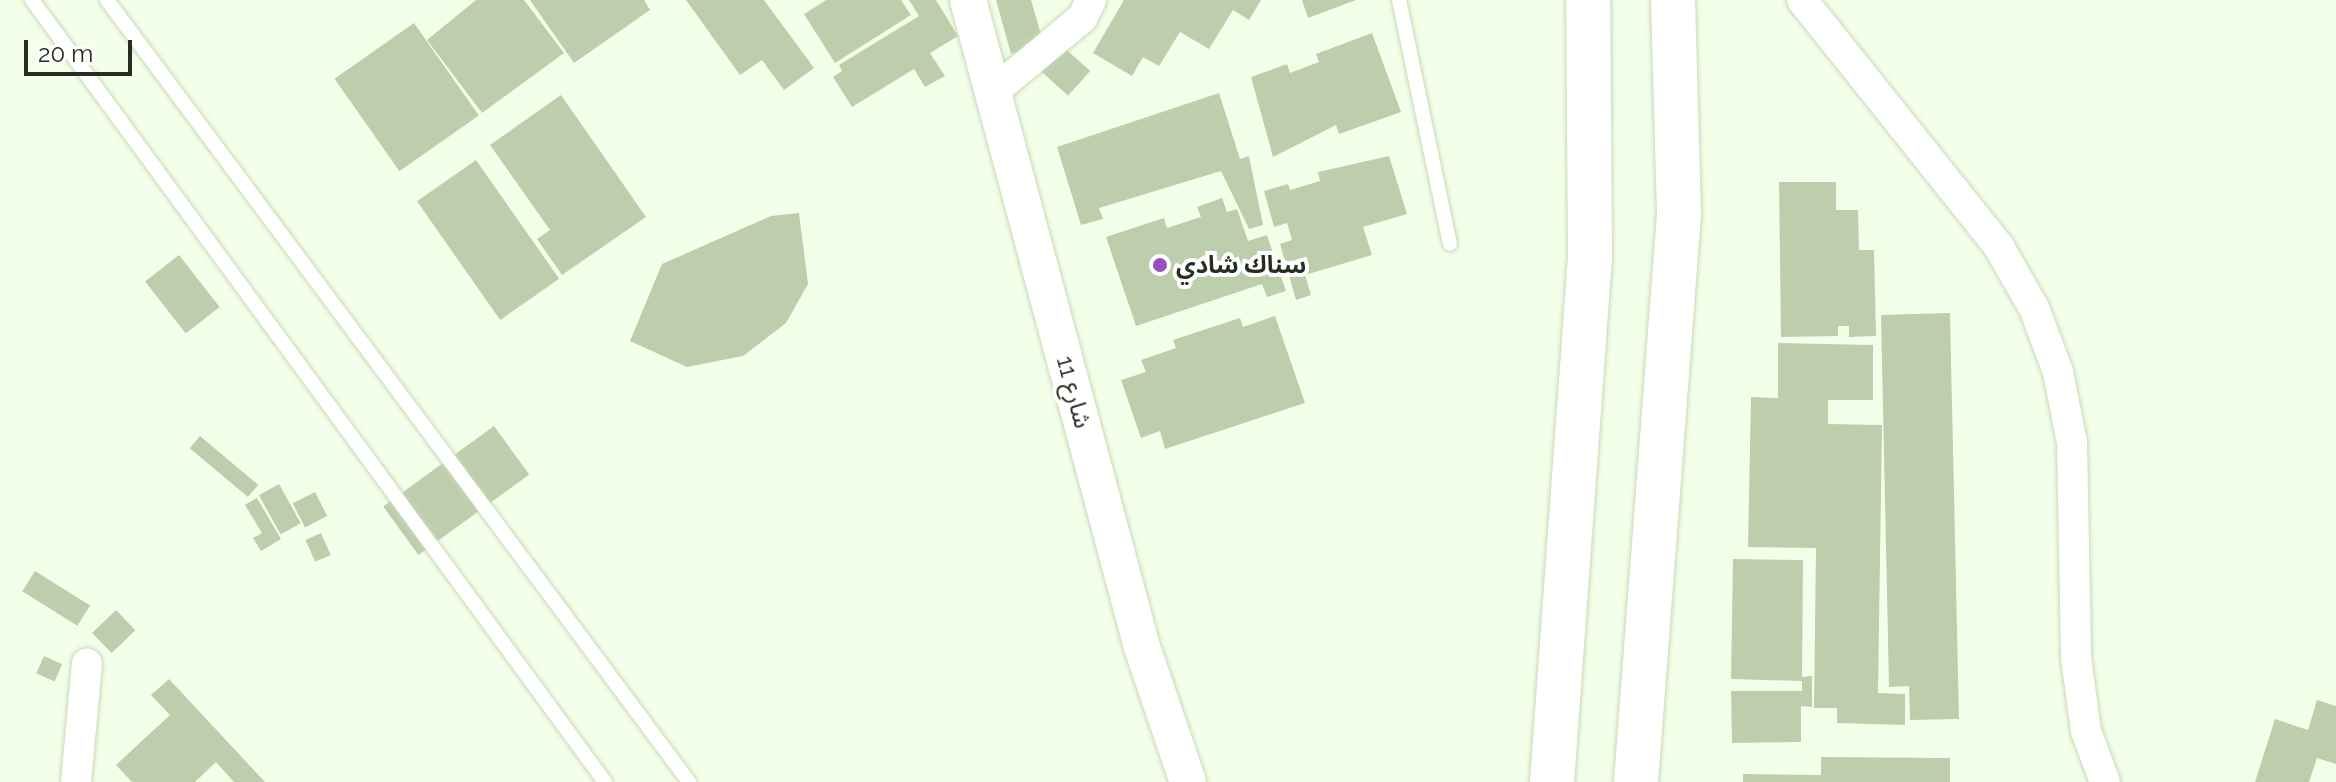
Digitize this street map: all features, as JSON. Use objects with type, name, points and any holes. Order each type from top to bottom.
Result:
[{"type":"highway","points":[[1552,782],[1590,257],[1588,0]]},
{"type":"highway","points":[[1636,782],[1679,214],[1673,0]]},
{"type":"street","name":"شارع 11","points":[[968,0],[1142,647],[1188,782]]},
{"type":"street","points":[[993,92],[1082,18],[1091,0]]},
{"type":"street","points":[[1802,0],[1999,247],[2034,308],[2058,372],[2072,443],[2076,658],[2086,731],[2105,782]]},
{"type":"street","points":[[76,782],[87,664]]},
{"type":"lane","points":[[32,0],[605,782]]},
{"type":"lane","points":[[107,0],[689,782]]},
{"type":"lane","points":[[1399,0],[1450,244]]},
{"type":"building","points":[[476,0],[524,0],[564,53],[482,113],[427,40]]},
{"type":"building","points":[[530,0],[644,0],[650,10],[574,63]]},
{"type":"building","points":[[686,0],[764,0],[814,68],[784,90],[762,60],[740,75]]},
{"type":"building","points":[[826,0],[901,0],[911,15],[835,63],[804,14]]},
{"type":"building","points":[[909,0],[936,0],[958,36],[930,53],[945,76],[925,87],[914,69],[852,107],[833,77],[842,71],[839,65],[919,16]]},
{"type":"building","points":[[996,0],[1031,0],[1044,45],[1011,54]]},
{"type":"building","points":[[1124,0],[1261,0],[1249,20],[1233,10],[1209,49],[1180,32],[1159,66],[1143,57],[1132,76],[1093,53]]},
{"type":"building","points":[[1302,0],[1356,0],[1308,18]]},
{"type":"building","points":[[414,23],[479,116],[399,171],[335,79]]},
{"type":"building","points":[[1372,33],[1401,112],[1339,134],[1336,125],[1273,157],[1251,77],[1287,64],[1290,73],[1319,62],[1316,54]]},
{"type":"building","points":[[1059,43],[1090,71],[1068,96],[1037,68]]},
{"type":"building","points":[[1219,93],[1240,159],[1249,156],[1263,225],[1249,229],[1221,171],[1099,208],[1103,219],[1081,225],[1057,147]]},
{"type":"building","points":[[561,95],[646,217],[562,275],[537,239],[550,230],[490,145]]},
{"type":"building","points":[[1389,156],[1407,214],[1363,227],[1372,255],[1305,275],[1311,295],[1296,300],[1280,244],[1292,240],[1287,223],[1274,227],[1264,191],[1288,184],[1290,190],[1320,181],[1318,172]]},
{"type":"building","points":[[476,160],[559,279],[500,320],[417,201]]},
{"type":"building","points":[[1779,182],[1836,182],[1836,210],[1858,210],[1859,250],[1874,250],[1876,336],[1849,337],[1849,326],[1838,326],[1838,336],[1781,337]]},
{"type":"building","points":[[1222,198],[1227,212],[1237,209],[1248,241],[1267,235],[1286,291],[1267,297],[1262,284],[1136,326],[1106,237],[1164,218],[1167,228],[1201,217],[1197,207]]},
{"type":"building","points":[[799,213],[808,284],[786,323],[743,356],[687,367],[630,341],[662,264],[771,216]]},
{"type":"building","points":[[179,255],[220,307],[186,333],[145,281]]},
{"type":"building","points":[[1950,313],[1959,719],[1910,720],[1909,686],[1889,687],[1881,315]]},
{"type":"building","points":[[1275,316],[1305,403],[1165,449],[1160,431],[1141,438],[1121,380],[1146,372],[1141,360],[1176,348],[1173,340],[1240,318],[1243,327]]},
{"type":"building","points":[[1778,343],[1873,345],[1873,400],[1828,400],[1828,424],[1882,425],[1878,693],[1905,694],[1905,725],[1837,723],[1837,708],[1814,708],[1816,548],[1748,547],[1751,397],[1778,398]]},
{"type":"building","points":[[494,426],[529,475],[418,555],[383,507]]},
{"type":"building","points":[[200,436],[258,485],[248,497],[190,448]]},
{"type":"building","points":[[279,484],[301,523],[281,535],[259,495]]},
{"type":"building","points":[[315,492],[327,516],[305,527],[293,503]]},
{"type":"building","points":[[257,498],[281,539],[261,551],[253,538],[262,533],[245,505]]},
{"type":"building","points":[[321,533],[331,555],[315,562],[305,540]]},
{"type":"building","points":[[1733,559],[1803,560],[1802,677],[1812,676],[1812,707],[1801,706],[1801,742],[1732,743],[1731,691],[1802,691],[1802,681],[1731,679]]},
{"type":"building","points":[[35,571],[90,605],[77,626],[22,591]]},
{"type":"building","points":[[116,610],[135,630],[112,653],[92,633]]},
{"type":"building","points":[[44,656],[62,664],[55,681],[36,673]]},
{"type":"building","points":[[169,679],[265,782],[234,782],[216,762],[195,782],[132,782],[116,765],[170,715],[151,695]]},
{"type":"building","points":[[2317,700],[2336,706],[2336,764],[2317,758],[2309,782],[2255,782],[2275,719],[2308,730]]},
{"type":"building","points":[[1821,757],[1950,758],[1950,782],[1743,782],[1743,774],[1821,775]]},
{"type":"place","name":"سناك شادي","points":[[1160,265]]}]
